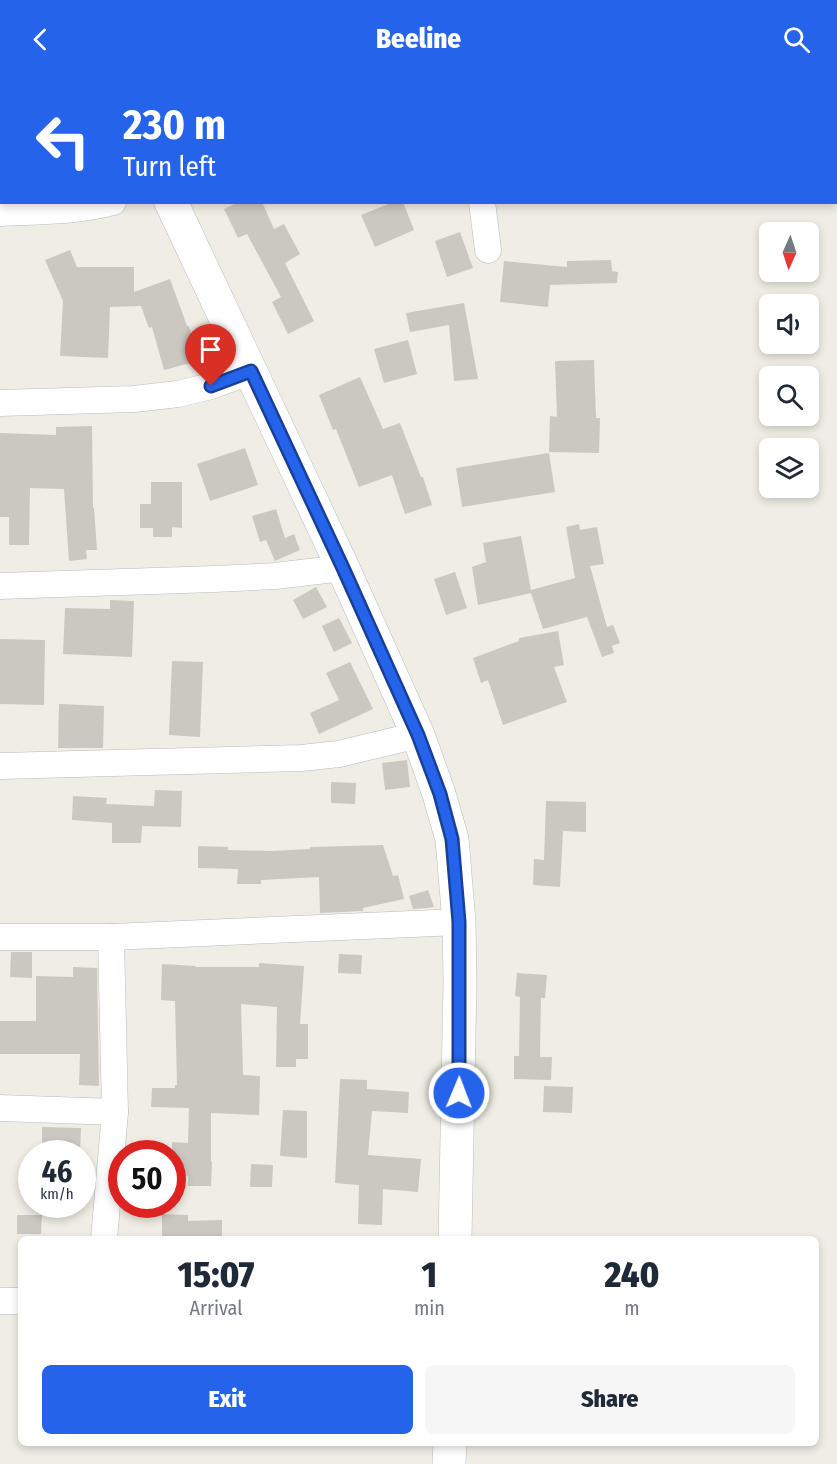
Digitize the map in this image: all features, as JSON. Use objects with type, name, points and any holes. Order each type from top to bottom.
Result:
[{"type":"main road","points":[[172,204],[343,568],[418,735],[440,794],[452,839],[459,922],[455,1236]]},
{"type":"main road","points":[[449,1464],[450,1446]]},
{"type":"street","points":[[0,213],[106,204]]},
{"type":"street","points":[[482,204],[488,250]]},
{"type":"street","points":[[0,403],[134,399],[211,386],[251,371]]},
{"type":"street","points":[[0,586],[227,579],[343,568]]},
{"type":"street","points":[[0,766],[301,758],[339,754],[418,735]]},
{"type":"street","points":[[0,937],[111,937],[459,922]]},
{"type":"street","points":[[104,1236],[116,1112],[111,937]]},
{"type":"street","points":[[0,1107],[116,1112]]},
{"type":"street","points":[[0,1301],[18,1301]]},
{"type":"building","points":[[234,204],[263,204],[274,229],[284,224],[300,254],[285,263],[314,321],[288,334],[272,302],[281,297],[247,234],[238,238],[224,209]]},
{"type":"building","points":[[388,204],[404,204],[414,230],[375,247],[361,215]]},
{"type":"building","points":[[460,232],[473,268],[447,277],[435,241]]},
{"type":"building","points":[[70,250],[77,267],[134,267],[134,292],[170,279],[187,326],[189,326],[198,361],[164,370],[152,327],[149,328],[141,306],[110,307],[108,358],[60,356],[63,301],[45,260]]},
{"type":"building","points":[[611,260],[612,271],[618,272],[617,283],[550,285],[548,307],[500,302],[504,261],[567,267],[567,261]]},
{"type":"building","points":[[464,303],[478,379],[454,381],[449,325],[410,332],[406,313]]},
{"type":"building","points":[[408,340],[417,374],[384,383],[374,349]]},
{"type":"building","points":[[594,360],[596,418],[600,418],[599,453],[549,452],[550,416],[557,417],[555,361]]},
{"type":"building","points":[[360,377],[383,429],[400,423],[432,505],[405,514],[392,475],[359,487],[336,429],[333,430],[319,395]]},
{"type":"building","points":[[92,426],[93,508],[97,550],[86,550],[87,559],[69,561],[64,489],[30,488],[29,545],[9,545],[9,517],[0,517],[0,433],[56,435],[56,427]]},
{"type":"building","points":[[245,448],[258,485],[210,501],[197,464]]},
{"type":"building","points":[[549,453],[555,492],[462,507],[456,468]]},
{"type":"building","points":[[151,482],[182,482],[182,528],[172,527],[172,537],[153,537],[153,528],[140,528],[140,504],[151,504]]},
{"type":"building","points":[[276,509],[285,538],[294,534],[300,550],[275,561],[266,540],[260,542],[252,516]]},
{"type":"building","points":[[579,524],[580,530],[597,527],[604,564],[590,566],[607,627],[613,625],[620,643],[612,646],[614,653],[602,657],[587,617],[543,629],[531,593],[478,605],[472,567],[486,562],[483,543],[521,536],[531,590],[575,578],[566,527]]},
{"type":"building","points":[[455,572],[467,608],[446,615],[434,579]]},
{"type":"building","points":[[316,587],[327,607],[303,619],[293,600]]},
{"type":"building","points":[[110,600],[134,601],[132,657],[63,654],[65,608],[110,609]]},
{"type":"building","points":[[339,618],[352,643],[334,652],[322,626]]},
{"type":"building","points":[[558,631],[564,665],[554,667],[567,702],[503,725],[488,680],[481,683],[473,658],[519,641],[519,638]]},
{"type":"building","points":[[0,639],[45,640],[44,705],[0,704]]},
{"type":"building","points":[[172,661],[203,662],[200,737],[169,735]]},
{"type":"building","points":[[350,662],[373,709],[319,734],[310,713],[339,700],[326,673]]},
{"type":"building","points":[[59,704],[104,706],[103,748],[58,748]]},
{"type":"building","points":[[407,760],[410,787],[385,790],[382,763]]},
{"type":"building","points":[[331,782],[356,783],[355,804],[331,803]]},
{"type":"building","points":[[155,790],[182,791],[181,827],[142,826],[141,843],[112,843],[112,823],[72,820],[73,796],[107,798],[106,804],[154,806]]},
{"type":"building","points":[[546,801],[586,802],[586,832],[563,831],[560,887],[533,885],[534,859],[544,860]]},
{"type":"building","points":[[383,845],[393,876],[398,875],[404,899],[363,908],[363,911],[320,913],[319,877],[261,880],[261,884],[237,884],[238,869],[198,868],[198,846],[228,847],[228,850],[272,851],[310,849],[310,847]]},
{"type":"building","points":[[428,890],[434,907],[413,909],[409,896]]},
{"type":"building","points":[[11,952],[32,952],[32,978],[10,977]]},
{"type":"building","points":[[339,954],[362,955],[361,974],[338,973]]},
{"type":"building","points":[[259,963],[304,966],[300,1024],[308,1024],[308,1059],[296,1059],[296,1067],[276,1067],[277,1007],[241,1004],[243,1075],[260,1076],[259,1115],[211,1113],[211,1186],[188,1186],[186,1143],[188,1143],[189,1108],[151,1107],[152,1088],[175,1088],[177,1085],[175,1001],[161,1000],[162,964],[195,967],[259,967]]},
{"type":"building","points":[[73,967],[97,968],[99,1086],[79,1085],[80,1054],[0,1054],[0,1021],[36,1021],[36,976],[73,977]]},
{"type":"building","points":[[517,973],[547,975],[545,998],[541,998],[540,1057],[552,1057],[551,1080],[514,1079],[514,1056],[519,1056],[520,997],[515,996]]},
{"type":"building","points":[[340,1079],[367,1080],[367,1089],[409,1092],[408,1113],[372,1111],[368,1155],[421,1159],[418,1192],[383,1189],[382,1225],[358,1224],[359,1185],[335,1183]]},
{"type":"building","points":[[544,1086],[573,1087],[572,1113],[543,1112]]},
{"type":"building","points":[[283,1110],[307,1111],[307,1158],[280,1156]]},
{"type":"building","points":[[42,1127],[81,1128],[81,1140],[42,1140]]},
{"type":"building","points":[[251,1164],[273,1165],[272,1187],[250,1187]]},
{"type":"building","points":[[17,1215],[18,1218],[42,1218],[41,1234],[17,1234]]},
{"type":"building","points":[[186,1215],[188,1215],[188,1221],[222,1220],[222,1236],[162,1236],[162,1218],[186,1218]]},
{"type":"route","points":[[211,386],[251,371],[418,735],[440,794],[452,839],[459,922],[459,1093]]}]
